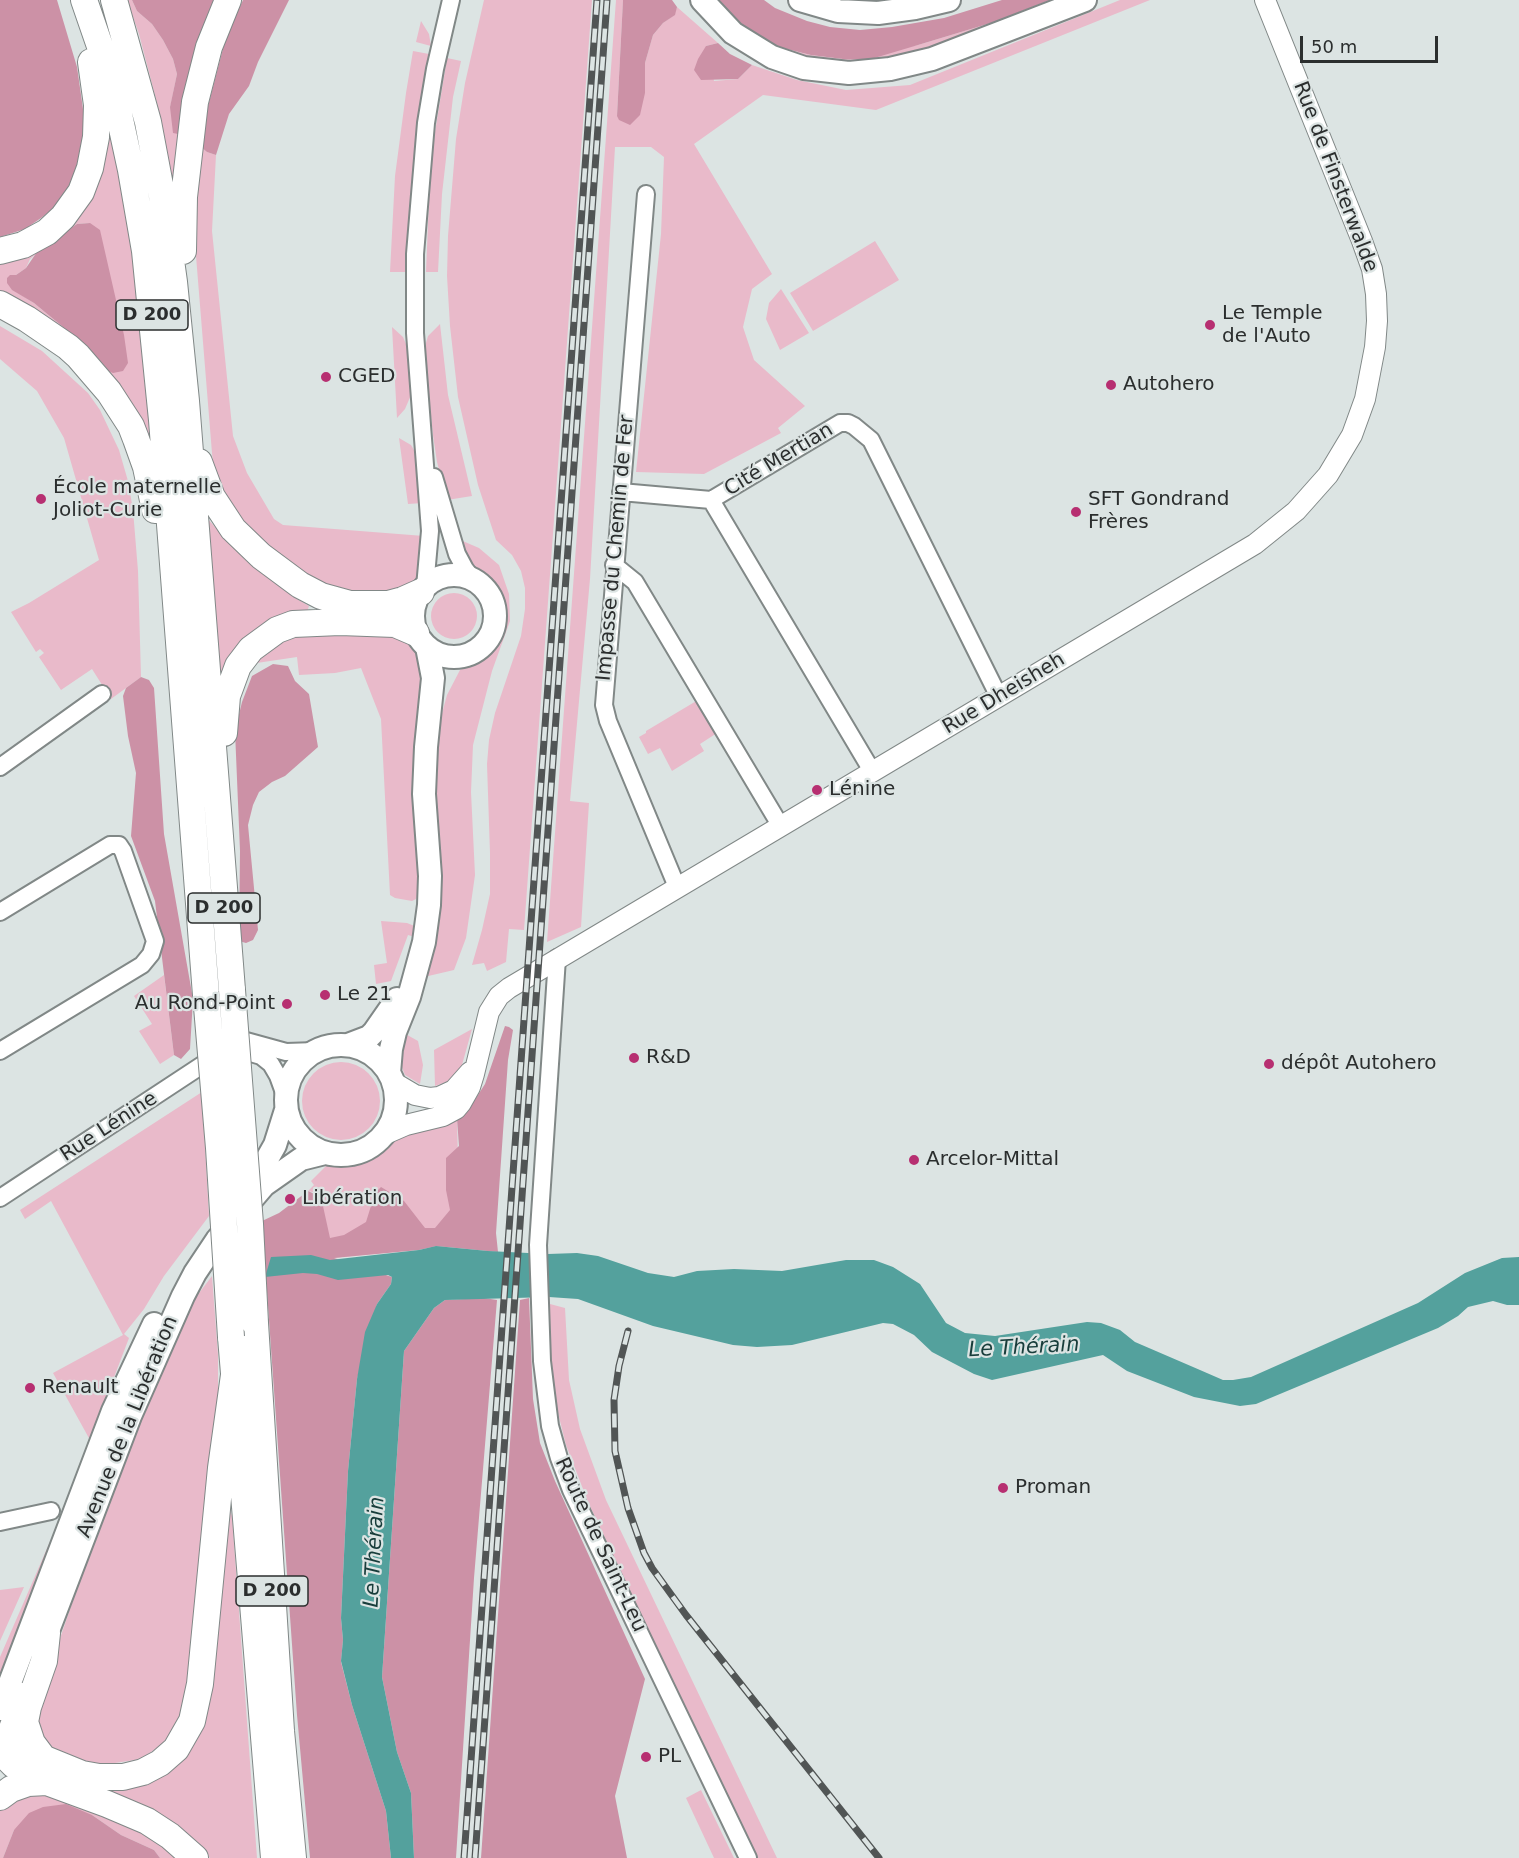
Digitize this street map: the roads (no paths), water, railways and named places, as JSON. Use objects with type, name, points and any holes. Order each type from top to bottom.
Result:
[{"type":"main road","points":[[0,251],[23,245],[54,225],[73,204],[88,174],[96,137],[96,105],[82,0]]},
{"type":"main road","name":"D 200","points":[[82,0],[103,55],[118,110],[145,250],[162,420],[219,1148],[231,1337],[274,1858]]},
{"type":"main road","name":"D 200","points":[[114,0],[143,100],[154,150],[170,249],[182,353],[250,1224],[282,1740],[293,1858]]},
{"type":"main road","points":[[182,353],[184,218],[189,146],[204,64],[215,28],[228,0]]},
{"type":"main road","points":[[702,0],[733,33],[772,57],[804,68],[849,73],[890,69],[932,59],[1085,0]]},
{"type":"main road","points":[[800,0],[838,10],[878,13],[909,10],[949,0]]},
{"type":"main road","points":[[0,304],[40,327],[78,356],[109,392],[131,426],[149,480],[163,575],[178,637]]},
{"type":"main road","points":[[188,427],[218,509],[246,543],[289,578],[321,596],[350,604],[388,604],[423,590],[435,580],[446,576],[458,576],[475,582],[488,594],[493,605],[492,630],[478,649],[456,665],[446,680],[429,723]]},
{"type":"main road","points":[[391,1077],[372,1054],[348,1045],[334,1045],[316,1051],[294,1070],[288,1083],[286,1104],[291,1125],[311,1147],[326,1153],[354,1154],[373,1145],[383,1135],[391,1123],[395,1110],[396,1096],[391,1077],[391,1049],[420,958],[427,927],[430,891],[424,794],[433,678],[413,615],[415,603],[423,590]]},
{"type":"main road","points":[[218,826],[225,708],[234,674],[251,649],[277,630],[303,623],[395,624],[443,656],[467,655]]},
{"type":"main road","points":[[348,1045],[369,1037],[380,1026],[420,958]]},
{"type":"main road","name":"Avenue de la Libération","points":[[0,1709],[119,1395],[159,1314],[184,1271],[262,1168],[275,1145],[286,1104]]},
{"type":"main road","name":"Avenue de la Libération","points":[[1,1748],[130,1416],[171,1321],[195,1273],[216,1240],[264,1185],[294,1163],[308,1156],[326,1153]]},
{"type":"main road","points":[[1,1748],[14,1765],[99,1777],[123,1777],[143,1772],[160,1763],[176,1749],[187,1732],[192,1721],[200,1684],[221,1468],[234,1375]]},
{"type":"main road","points":[[47,1634],[44,1662],[28,1707],[26,1722],[32,1743],[46,1770],[107,1804],[147,1821],[170,1836],[195,1858]]},
{"type":"main road","points":[[0,1797],[11,1789],[28,1783],[46,1770]]},
{"type":"street","points":[[423,590],[430,531],[415,333],[417,219],[428,107],[451,0]]},
{"type":"street","name":"Rue de Finsterwalde","points":[[1265,0],[1368,256],[1377,307],[1373,360]]},
{"type":"street","name":"Impasse du Chemin de Fer","points":[[646,194],[604,705],[608,721],[677,887]]},
{"type":"street","name":"Rue Dheisheh","points":[[557,958],[1255,544],[1286,520],[1321,484],[1347,445],[1365,399],[1373,360]]},
{"type":"street","name":"Cité Mertian","points":[[872,771],[711,500],[840,423],[848,423],[872,440],[999,697]]},
{"type":"street","points":[[424,445],[457,554],[475,582]]},
{"type":"street","points":[[621,492],[711,500]]},
{"type":"street","points":[[614,566],[635,582],[780,825]]},
{"type":"street","points":[[0,767],[102,694]]},
{"type":"street","points":[[0,912],[110,845],[119,845],[155,941],[152,954],[142,965],[0,1051]]},
{"type":"street","points":[[383,1135],[406,1125],[443,1116],[456,1109],[470,1087],[489,1012],[499,996],[557,958]]},
{"type":"street","name":"Route de Saint-Leu","points":[[557,958],[538,1245],[542,1361],[548,1413],[565,1476],[748,1858]]},
{"type":"street","name":"Rue Lénine","points":[[0,1198],[231,1046],[246,1041],[286,1052],[316,1051]]},
{"type":"street","name":"Rue Lénine","points":[[217,1056],[241,1051],[261,1056],[275,1070],[286,1104]]},
{"type":"street","points":[[391,1077],[415,1095],[439,1097],[454,1090],[462,1082],[477,1059]]},
{"type":"street","points":[[0,1522],[51,1511]]},
{"type":"water","name":"Le Thérain","points":[[436,1246],[548,1254],[577,1253],[598,1256],[648,1273],[674,1277],[697,1271],[734,1269],[782,1271],[846,1260],[874,1260],[893,1267],[920,1284],[946,1323],[965,1333],[995,1336],[1087,1322],[1101,1323],[1120,1330],[1135,1342],[1223,1380],[1251,1377],[1418,1303],[1465,1273],[1502,1258],[1519,1257],[1519,1305],[1507,1305],[1493,1301],[1468,1307],[1438,1328],[1256,1404],[1240,1406],[1194,1397],[1127,1371],[1103,1355],[992,1380],[974,1374],[932,1352],[914,1335],[893,1324],[883,1323],[792,1345],[757,1347],[733,1345],[653,1326],[578,1299],[549,1297],[445,1300],[434,1308],[404,1351],[382,1677],[397,1752],[411,1793],[414,1858],[391,1858],[386,1811],[352,1705],[341,1661],[343,1640],[341,1618],[348,1471],[357,1379],[365,1332],[377,1304],[391,1284],[392,1277],[388,1275],[338,1280],[303,1273],[265,1277],[271,1257],[311,1255],[330,1260]]},
{"type":"railway","points":[[464,1858],[597,0]]},
{"type":"railway","points":[[475,1858],[607,0]]},
{"type":"railway","points":[[628,1331],[619,1366],[614,1400],[615,1451],[628,1508],[644,1553],[686,1615],[879,1858]]},
{"type":"place","name":"Le Temple de l'Auto","points":[[1210,325]]},
{"type":"place","name":"CGED","points":[[326,377]]},
{"type":"place","name":"Autohero","points":[[1111,385]]},
{"type":"place","name":"École maternelle Joliot-Curie","points":[[41,499]]},
{"type":"place","name":"SFT Gondrand Frères","points":[[1076,512]]},
{"type":"place","name":"Lénine","points":[[817,790]]},
{"type":"place","name":"Le 21","points":[[325,995]]},
{"type":"place","name":"Au Rond-Point","points":[[287,1004]]},
{"type":"place","name":"R&D","points":[[634,1058]]},
{"type":"place","name":"dépôt Autohero","points":[[1269,1064]]},
{"type":"place","name":"Arcelor-Mittal","points":[[914,1160]]},
{"type":"place","name":"Libération","points":[[290,1199]]},
{"type":"place","name":"Renault","points":[[30,1388]]},
{"type":"place","name":"Proman","points":[[1003,1488]]},
{"type":"place","name":"PL","points":[[646,1757]]}]
